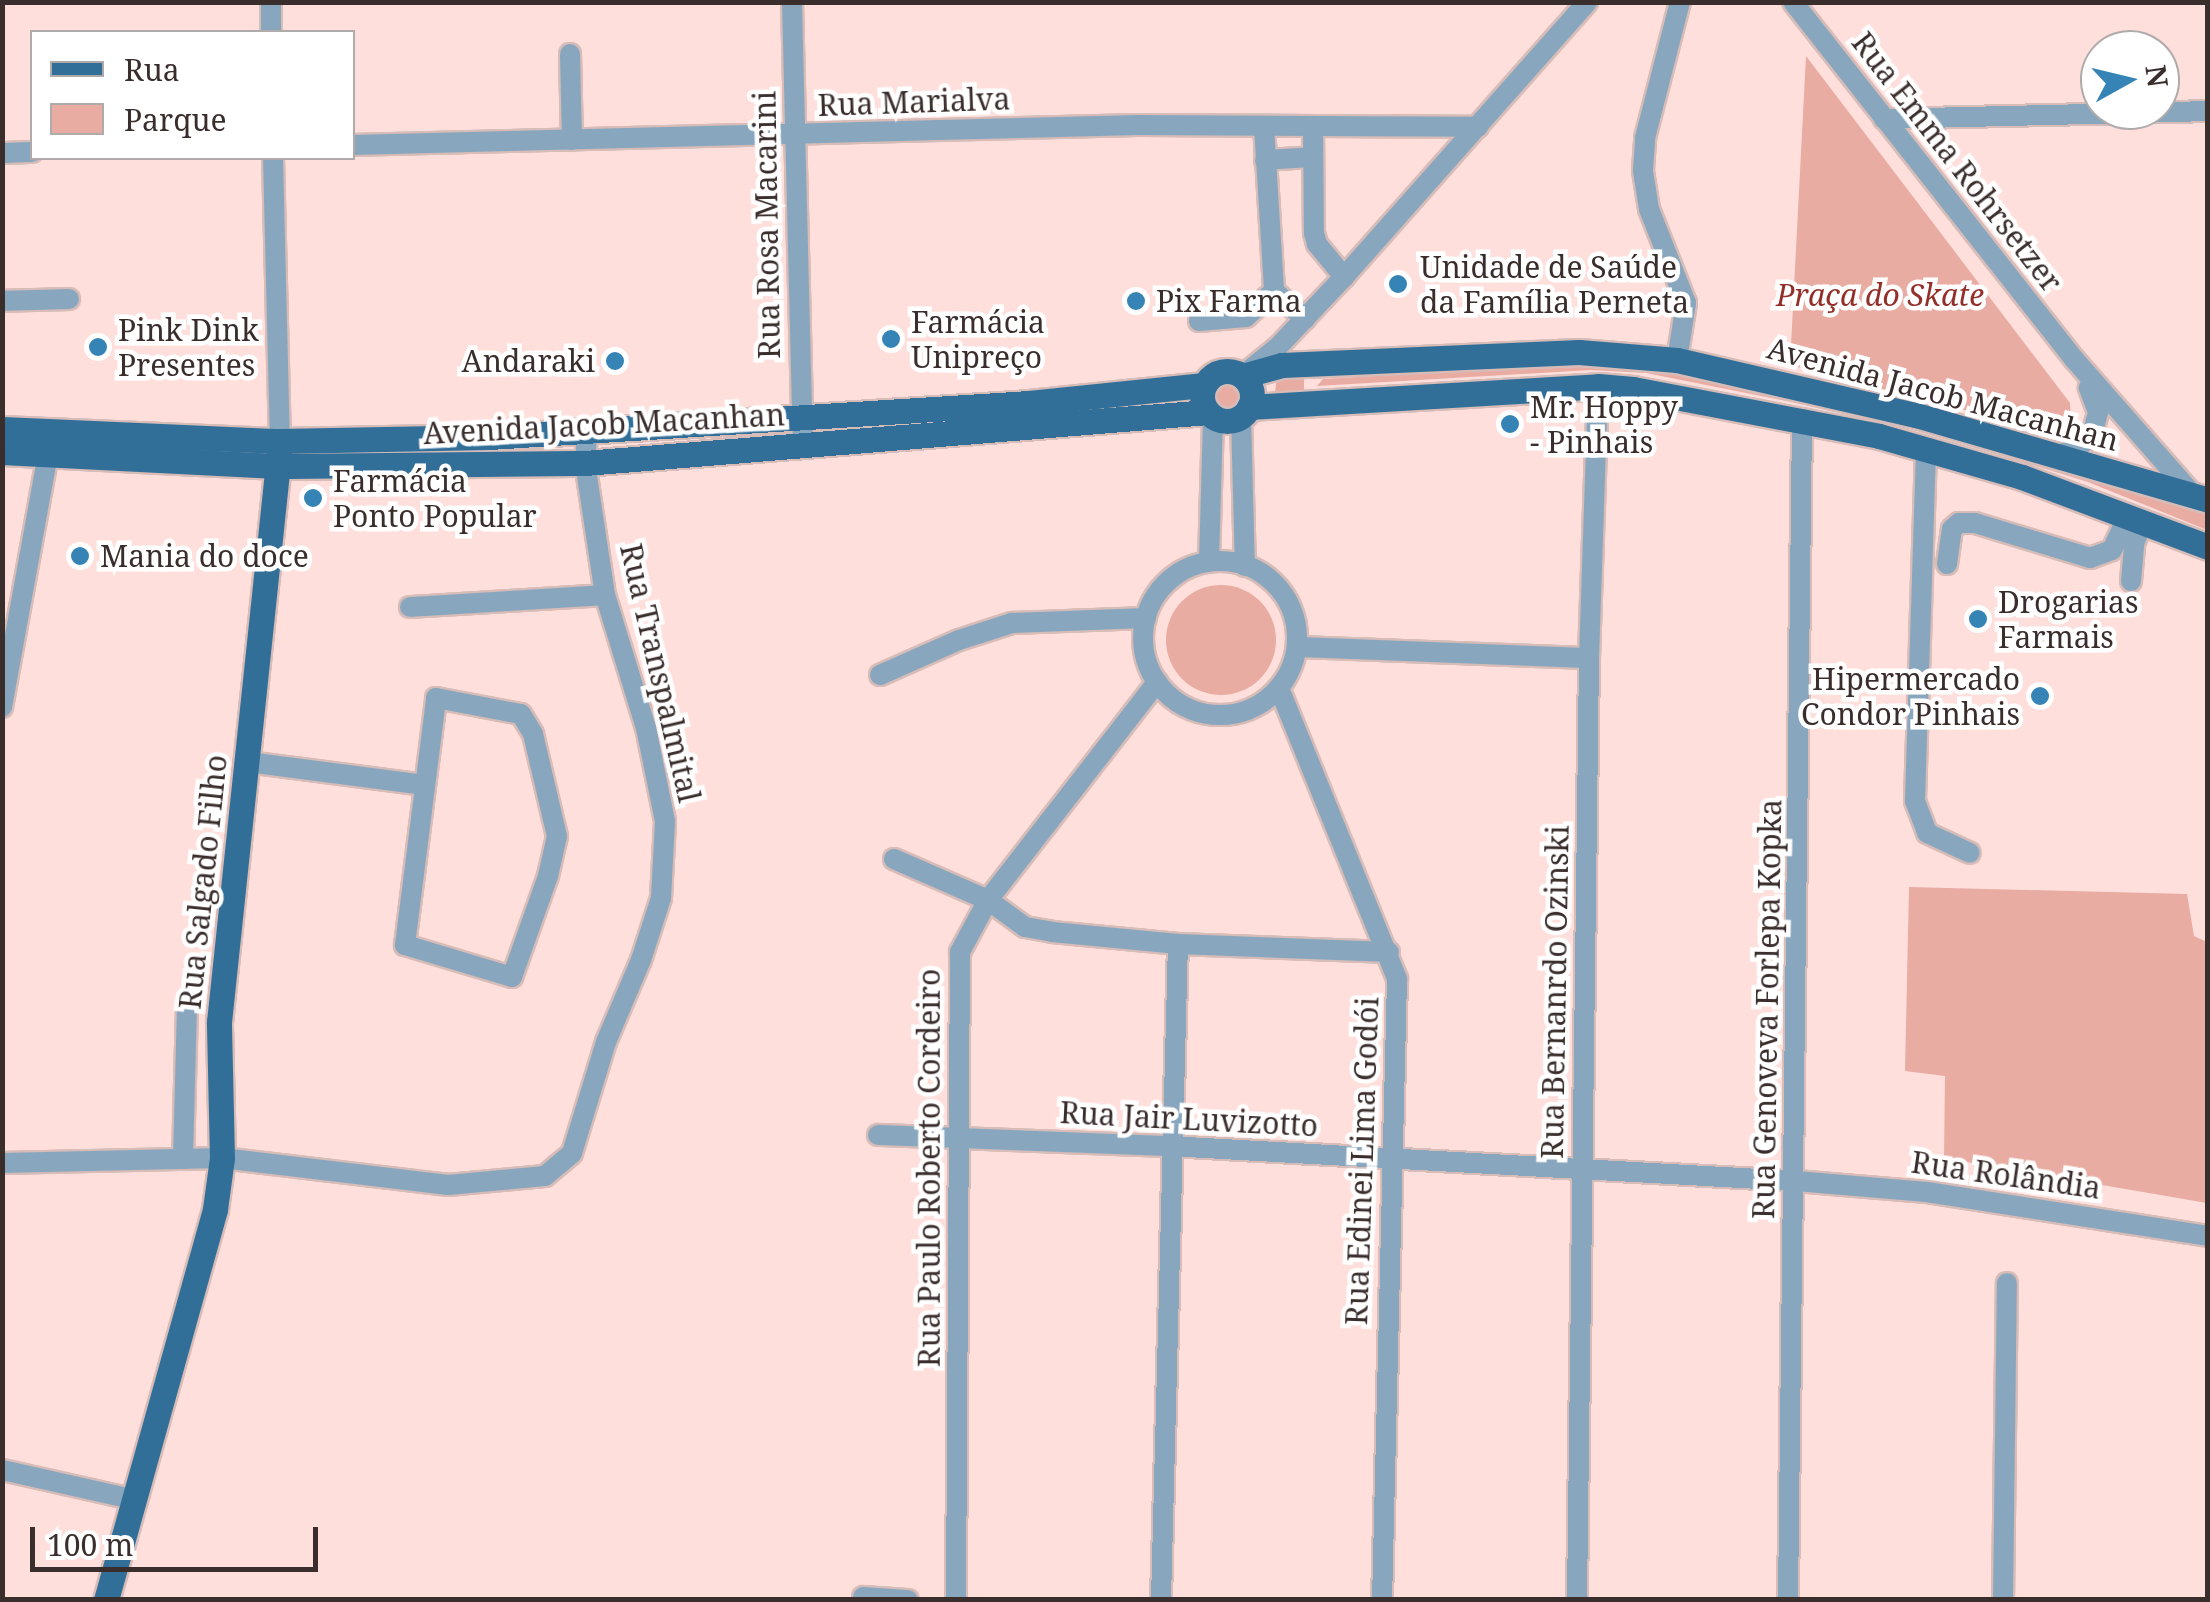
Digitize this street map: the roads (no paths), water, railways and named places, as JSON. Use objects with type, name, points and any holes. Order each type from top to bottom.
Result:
[{"type":"main road","name":"Avenida Jacob Macanhan","points":[[1242,376],[1282,366],[1578,352],[1677,360],[1857,399],[2050,458],[2201,498]]},
{"type":"main road","points":[[1314,406],[1309,383],[1315,366]]},
{"type":"main road","points":[[1221,372],[1242,376],[1251,390],[1245,412],[1228,421],[1210,415],[1202,399],[1204,384],[1221,372]]},
{"type":"main road","name":"Avenida Jacob Macanhan","points":[[2,429],[278,453],[1029,403],[1204,384]]},
{"type":"main road","name":"Avenida Jacob Macanhan","points":[[1245,412],[1598,386],[1802,419],[1926,450],[2022,478],[2208,547]]},
{"type":"main road","name":"Avenida Jacob Macanhan","points":[[2,452],[278,453],[585,464],[1210,415]]},
{"type":"main road","name":"Rua Salgado Filho","points":[[106,1600],[215,1209],[222,1158],[219,1022],[278,453]]},
{"type":"street","points":[[271,2],[271,30]]},
{"type":"street","name":"Rua Rosa Macarini","points":[[792,2],[803,446]]},
{"type":"street","points":[[1242,376],[1305,320],[1588,2]]},
{"type":"street","points":[[1677,360],[1686,304],[1648,209],[1643,170],[1645,138],[1680,2]]},
{"type":"street","name":"Rua Emma Rohrsetzer","points":[[1792,2],[2074,359],[2201,498]]},
{"type":"street","points":[[570,54],[572,140]]},
{"type":"street","points":[[1884,119],[2208,111]]},
{"type":"street","name":"Rua Marialva","points":[[355,145],[1138,125],[1478,126]]},
{"type":"street","points":[[1264,126],[1274,291],[1305,320]]},
{"type":"street","points":[[1312,126],[1317,244],[1344,277]]},
{"type":"street","points":[[2,153],[30,152]]},
{"type":"street","points":[[1266,160],[1313,157]]},
{"type":"street","name":"Rua Salgado Filho","points":[[273,160],[278,453]]},
{"type":"street","points":[[1199,321],[1246,317],[1274,291]]},
{"type":"street","points":[[2,301],[69,299]]},
{"type":"street","name":"Rua Emma Rohrsetzer","points":[[2050,458],[2085,443],[2097,424],[2094,398],[2074,359]]},
{"type":"street","name":"Rua Bernanrdo Ozinski","points":[[1577,1600],[1588,658],[1598,386]]},
{"type":"street","points":[[1245,412],[1245,566]]},
{"type":"street","points":[[1209,562],[1210,415]]},
{"type":"street","name":"Rua Genoveva Forlepa Kopka","points":[[1788,1600],[1796,1181],[1802,419]]},
{"type":"street","name":"Rua Transpalmital","points":[[2,1162],[222,1158],[448,1185],[546,1176],[572,1153],[606,1042],[641,960],[661,898],[665,821],[646,728],[605,595],[585,464],[586,431]]},
{"type":"street","points":[[1926,450],[1916,802],[1927,833],[1970,853]]},
{"type":"street","points":[[2,707],[48,453]]},
{"type":"street","points":[[1947,564],[1952,529],[1959,523],[1975,523],[2090,558],[2112,550],[2136,519]]},
{"type":"street","points":[[2131,581],[2136,519]]},
{"type":"street","points":[[1209,562],[1245,566],[1270,580],[1285,597],[1294,618],[1296,646],[1279,688],[1247,711],[1217,716],[1180,704],[1157,682],[1144,648],[1146,618],[1170,581],[1209,562]]},
{"type":"street","points":[[410,607],[605,595]]},
{"type":"street","points":[[880,676],[959,640],[1012,623],[1146,618]]},
{"type":"street","points":[[1296,646],[1588,658]]},
{"type":"street","name":"Rua Paulo Roberto Cordeiro","points":[[956,1600],[960,952],[988,900],[1157,682]]},
{"type":"street","name":"Rua Edinei Lima Godói","points":[[1279,688],[1389,952],[1397,997],[1382,1600]]},
{"type":"street","points":[[436,698],[521,714],[533,734],[557,836],[512,977],[405,946],[426,785],[436,698]]},
{"type":"street","points":[[248,762],[426,785]]},
{"type":"street","points":[[894,858],[988,900],[1025,926],[1178,944],[1389,952]]},
{"type":"street","points":[[1161,1600],[1169,1146],[1178,944]]},
{"type":"street","points":[[183,1158],[187,1002]]},
{"type":"street","name":"Rua Jair Luvizotto","points":[[878,1135],[1169,1146],[1796,1181]]},
{"type":"street","name":"Rua Rolândia","points":[[1796,1181],[1927,1192],[2208,1236]]},
{"type":"street","points":[[2003,1600],[2008,1283]]},
{"type":"street","points":[[2,1470],[132,1498]]},
{"type":"street","points":[[862,1597],[908,1600]]},
{"type":"place","name":"Unidade de Saúde da Família Perneta","points":[[1398,284]]},
{"type":"place","name":"Pix Farma","points":[[1136,301]]},
{"type":"place","name":"Farmácia Unipreço","points":[[891,339]]},
{"type":"place","name":"Pink Dink Presentes","points":[[98,347]]},
{"type":"place","name":"Andaraki","points":[[615,361]]},
{"type":"place","name":"Mr. Hoppy - Pinhais","points":[[1510,424]]},
{"type":"place","name":"Farmácia Ponto Popular","points":[[313,498]]},
{"type":"place","name":"Mania do doce","points":[[80,556]]},
{"type":"place","name":"Drogarias Farmais","points":[[1978,619]]},
{"type":"place","name":"Hipermercado Condor Pinhais","points":[[2040,696]]},
{"type":"park label","name":"Praça do Skate","points":[[1880,295]]}]
